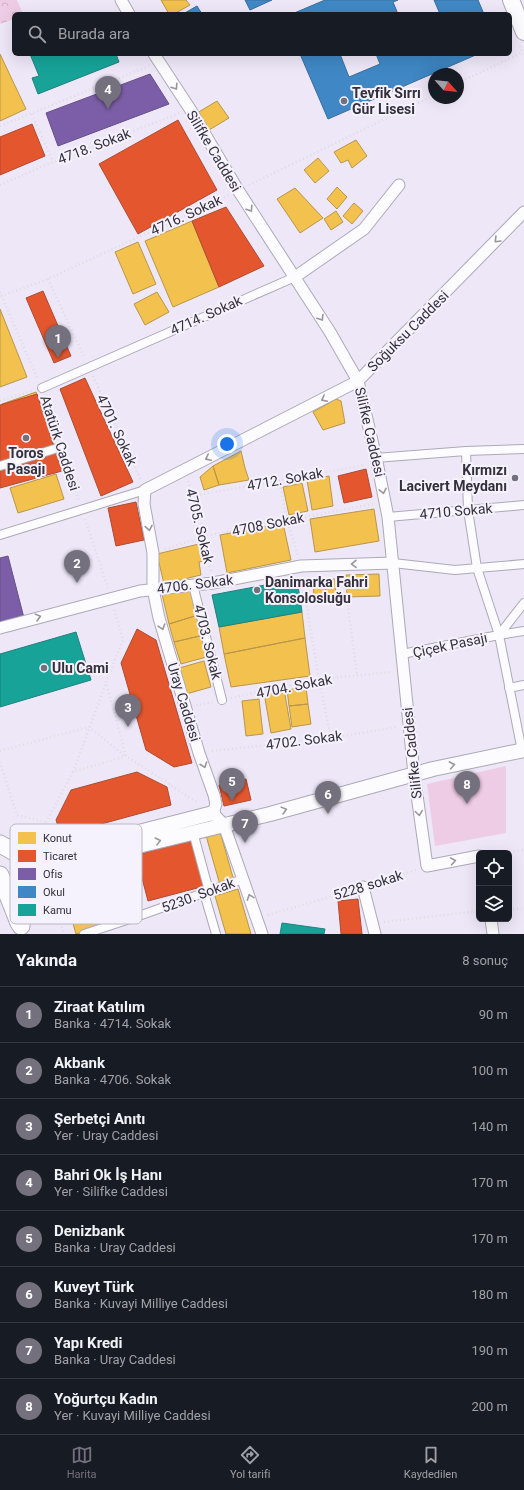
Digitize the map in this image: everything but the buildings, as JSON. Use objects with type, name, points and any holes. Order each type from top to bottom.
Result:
[{"type":"main road","points":[[511,0],[524,32]]},
{"type":"main road","points":[[0,844],[10,850]]},
{"type":"main road","points":[[0,875],[10,900]]},
{"type":"street","points":[[121,0],[128,12]]},
{"type":"street","name":"Silifke Caddesi","points":[[156,58],[190,109],[238,190],[330,332],[358,381],[388,518],[414,774],[427,866]]},
{"type":"street","name":"4714. Sokak","points":[[42,388],[294,276],[364,229],[399,185]]},
{"type":"street","name":"Soğuksu Caddesi","points":[[145,490],[358,381],[524,212]]},
{"type":"street","points":[[0,466],[61,447]]},
{"type":"street","points":[[376,460],[466,451],[524,449]]},
{"type":"street","name":"Çiçek Pasajı","points":[[466,451],[468,510],[477,568],[499,635],[523,750]]},
{"type":"street","points":[[0,535],[145,490],[144,504],[153,553],[153,589]]},
{"type":"street","name":"4710 Sokak","points":[[388,518],[524,505]]},
{"type":"street","points":[[393,563],[455,570],[524,564]]},
{"type":"street","name":"4706. Sokak","points":[[0,628],[111,597],[140,591],[213,583],[301,566],[393,563]]},
{"type":"street","name":"4703. Sokak","points":[[193,585],[222,700]]},
{"type":"street","name":"Uray Caddesi","points":[[153,589],[159,618],[199,753],[216,804],[213,814]]},
{"type":"street","name":"Çiçek Pasajı","points":[[499,635],[524,603]]},
{"type":"street","name":"Çiçek Pasajı","points":[[402,654],[524,631]]},
{"type":"street","points":[[509,688],[524,684]]},
{"type":"street","points":[[142,845],[270,814],[433,769],[523,750]]},
{"type":"street","points":[[142,833],[213,814],[224,825],[262,934]]},
{"type":"street","points":[[193,832],[216,934]]},
{"type":"street","points":[[427,866],[476,857]]},
{"type":"street","name":"5230. Sokak","points":[[142,915],[243,879]]},
{"type":"street","points":[[363,887],[373,929]]},
{"type":"street","points":[[491,922],[493,934]]},
{"type":"street","name":"5230. Sokak","points":[[84,934],[115,924]]},
{"type":"path","points":[[464,80],[523,52]]},
{"type":"path","points":[[0,126],[32,114],[156,58]]},
{"type":"path","name":"4716. Sokak","points":[[1,296],[48,279],[238,190],[428,98]]},
{"type":"path","name":"4718. Sokak","points":[[0,185],[53,162],[190,109]]},
{"type":"path","points":[[32,114],[53,162]]},
{"type":"path","name":"4701. Sokak","points":[[48,279],[145,490]]},
{"type":"path","name":"Atatürk Caddesi","points":[[0,292],[42,388],[111,597],[123,640],[73,772],[46,822]]},
{"type":"path","points":[[0,401],[42,388]]},
{"type":"path","name":"4712. Sokak","points":[[192,496],[376,460]]},
{"type":"path","name":"4705. Sokak","points":[[185,470],[205,536],[213,583]]},
{"type":"path","name":"4708 Sokak","points":[[153,553],[205,536],[385,502]]},
{"type":"path","points":[[343,565],[357,675]]},
{"type":"path","name":"4704. Sokak","points":[[186,707],[319,679],[404,671]]},
{"type":"path","points":[[319,679],[331,738]]},
{"type":"path","points":[[106,682],[126,756]]},
{"type":"path","name":"4702. Sokak","points":[[199,753],[331,738],[409,725]]},
{"type":"path","points":[[0,751],[89,727],[126,756],[213,814]]},
{"type":"path","points":[[73,772],[126,756]]},
{"type":"path","points":[[0,762],[17,815],[46,822]]},
{"type":"path","points":[[512,852],[524,850]]},
{"type":"path","name":"5228 sokak","points":[[257,918],[363,887],[427,866]]},
{"type":"path","points":[[512,909],[524,909]]},
{"type":"path","points":[[373,929],[476,912]]},
{"type":"path","points":[[61,924],[64,934]]},
{"type":"green space","points":[[0,0],[17,0],[22,12],[12,12],[12,20],[0,24]]},
{"type":"green space","points":[[506,766],[506,833],[435,846],[427,784]]},
{"type":"place","name":"Tevfik Sırrı Gür Lisesi","points":[[344,101]]},
{"type":"place","name":"Bahri Ok İş Hanı","points":[[108,109]]},
{"type":"place","name":"Ziraat Katılım","points":[[58,358]]},
{"type":"place","name":"Toros Pasajı","points":[[26,438]]},
{"type":"place","name":"Kırmızı Lacivert Meydanı","points":[[515,478]]},
{"type":"place","name":"Akbank","points":[[77,583]]},
{"type":"place","name":"Danimarka Fahri Konsolosluğu","points":[[257,590]]},
{"type":"place","name":"Ulu Cami","points":[[44,668]]},
{"type":"place","name":"Şerbetçi Anıtı","points":[[128,727]]},
{"type":"place","name":"Denizbank","points":[[232,801]]},
{"type":"place","name":"Yoğurtçu Kadın","points":[[467,804]]},
{"type":"place","name":"Kuveyt Türk","points":[[328,814]]},
{"type":"place","name":"Yapı Kredi","points":[[245,843]]}]
